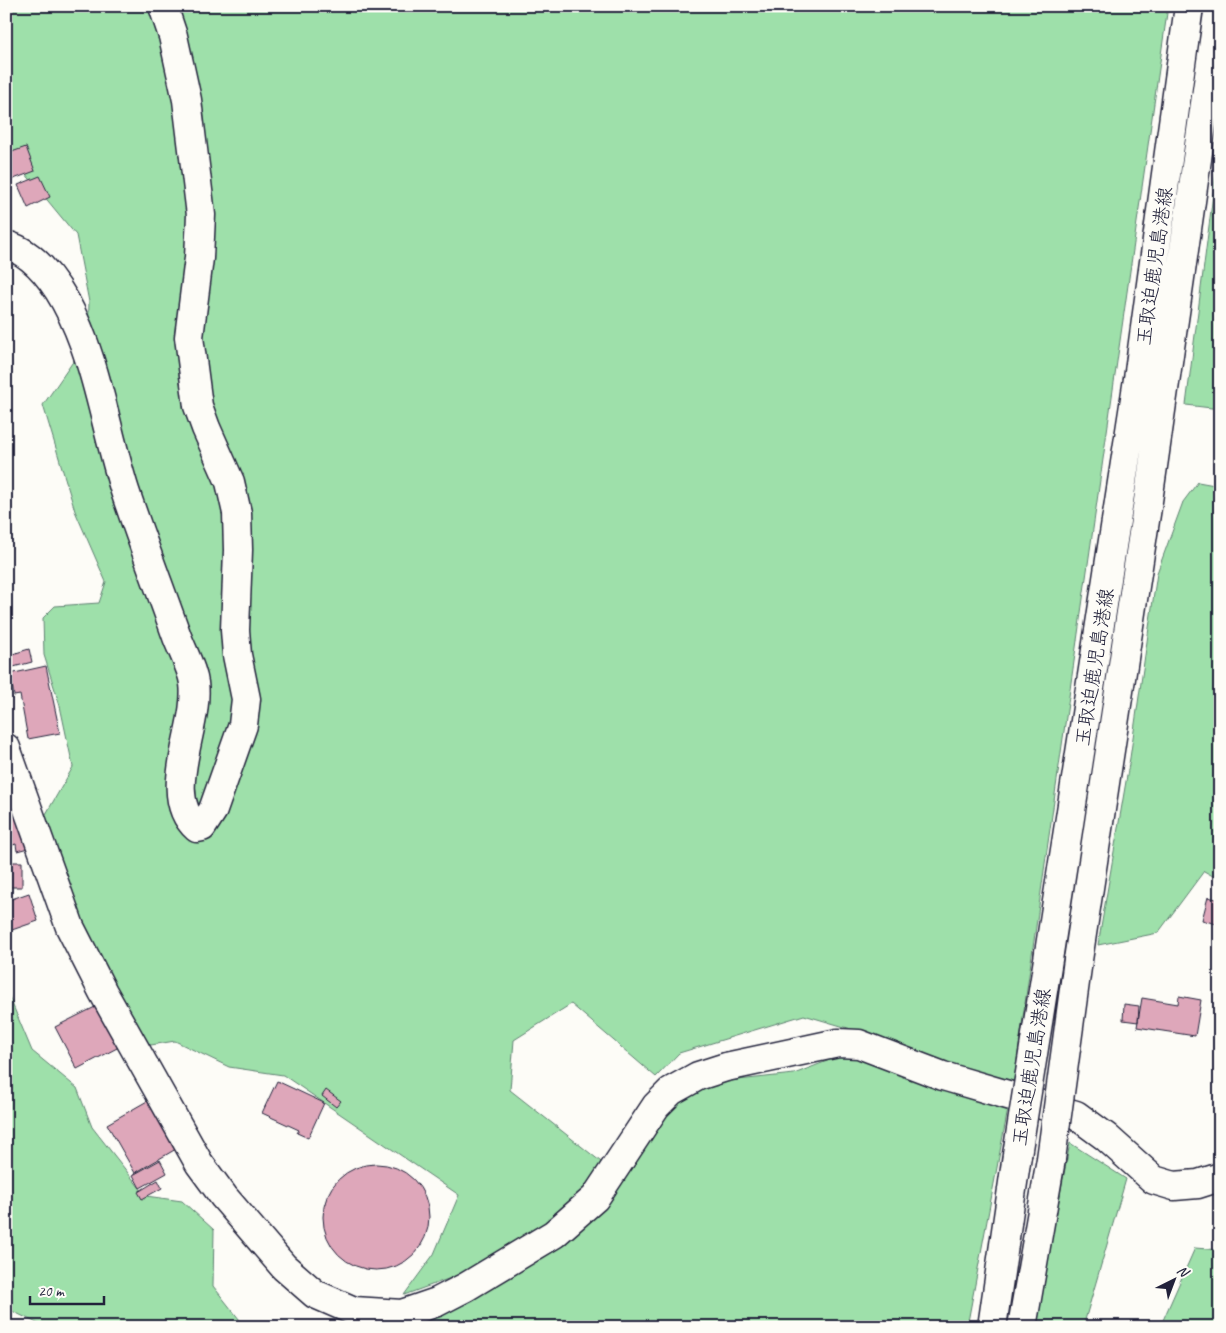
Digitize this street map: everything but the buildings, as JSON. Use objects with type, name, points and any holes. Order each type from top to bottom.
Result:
[{"type":"street","points":[[6,245],[20,249],[40,267],[64,300],[86,349],[125,490],[194,683],[191,728],[180,771],[181,796],[190,822],[197,828],[202,827],[213,810],[243,725],[246,699],[237,655],[235,630],[238,550],[237,513],[230,482],[198,406],[189,337],[199,258],[201,214],[188,100],[173,36],[163,6]]},
{"type":"street","name":"玉取迫鹿児島港線","points":[[992,1327],[1138,379],[1189,6]]},
{"type":"street","name":"玉取迫鹿児島港線","points":[[1022,1327],[1051,1159],[1078,960],[1150,491],[1218,6]]},
{"type":"street","points":[[6,748],[70,927],[103,992],[199,1162],[224,1197],[284,1267],[315,1294],[354,1311],[402,1314],[437,1302],[466,1287],[554,1234],[595,1198],[656,1106],[671,1091],[698,1076],[726,1067],[838,1043],[859,1044],[943,1076],[1076,1114],[1106,1137],[1154,1180],[1174,1186],[1198,1184],[1220,1177]]},
{"type":"green space","points":[[6,6],[1168,6],[1013,1087],[971,1075],[848,1028],[804,1015],[679,1053],[656,1077],[571,1004],[514,1040],[510,1090],[605,1165],[581,1197],[504,1255],[404,1295],[434,1254],[459,1195],[283,1075],[229,1067],[175,1041],[145,1046],[81,927],[42,821],[73,767],[60,706],[44,655],[43,618],[55,606],[99,603],[106,582],[75,511],[43,405],[88,340],[89,302],[76,235],[6,150]]},
{"type":"green space","points":[[1220,140],[1220,409],[1186,405]]},
{"type":"green space","points":[[1198,482],[1220,486],[1220,880],[1204,871],[1158,933],[1098,945],[1130,758],[1157,573],[1183,502]]},
{"type":"green space","points":[[6,989],[32,1051],[77,1088],[92,1127],[146,1196],[182,1201],[214,1230],[213,1286],[243,1324],[250,1327],[45,1327],[6,1308]]},
{"type":"green space","points":[[850,1052],[960,1095],[1008,1109],[967,1327],[378,1327],[416,1325],[463,1301],[537,1254],[674,1099],[701,1084],[794,1074]]},
{"type":"green space","points":[[1070,1143],[1126,1179],[1083,1327],[1037,1327],[1043,1282]]},
{"type":"green space","points":[[1195,1248],[1220,1250],[1220,1327],[1160,1327]]}]
